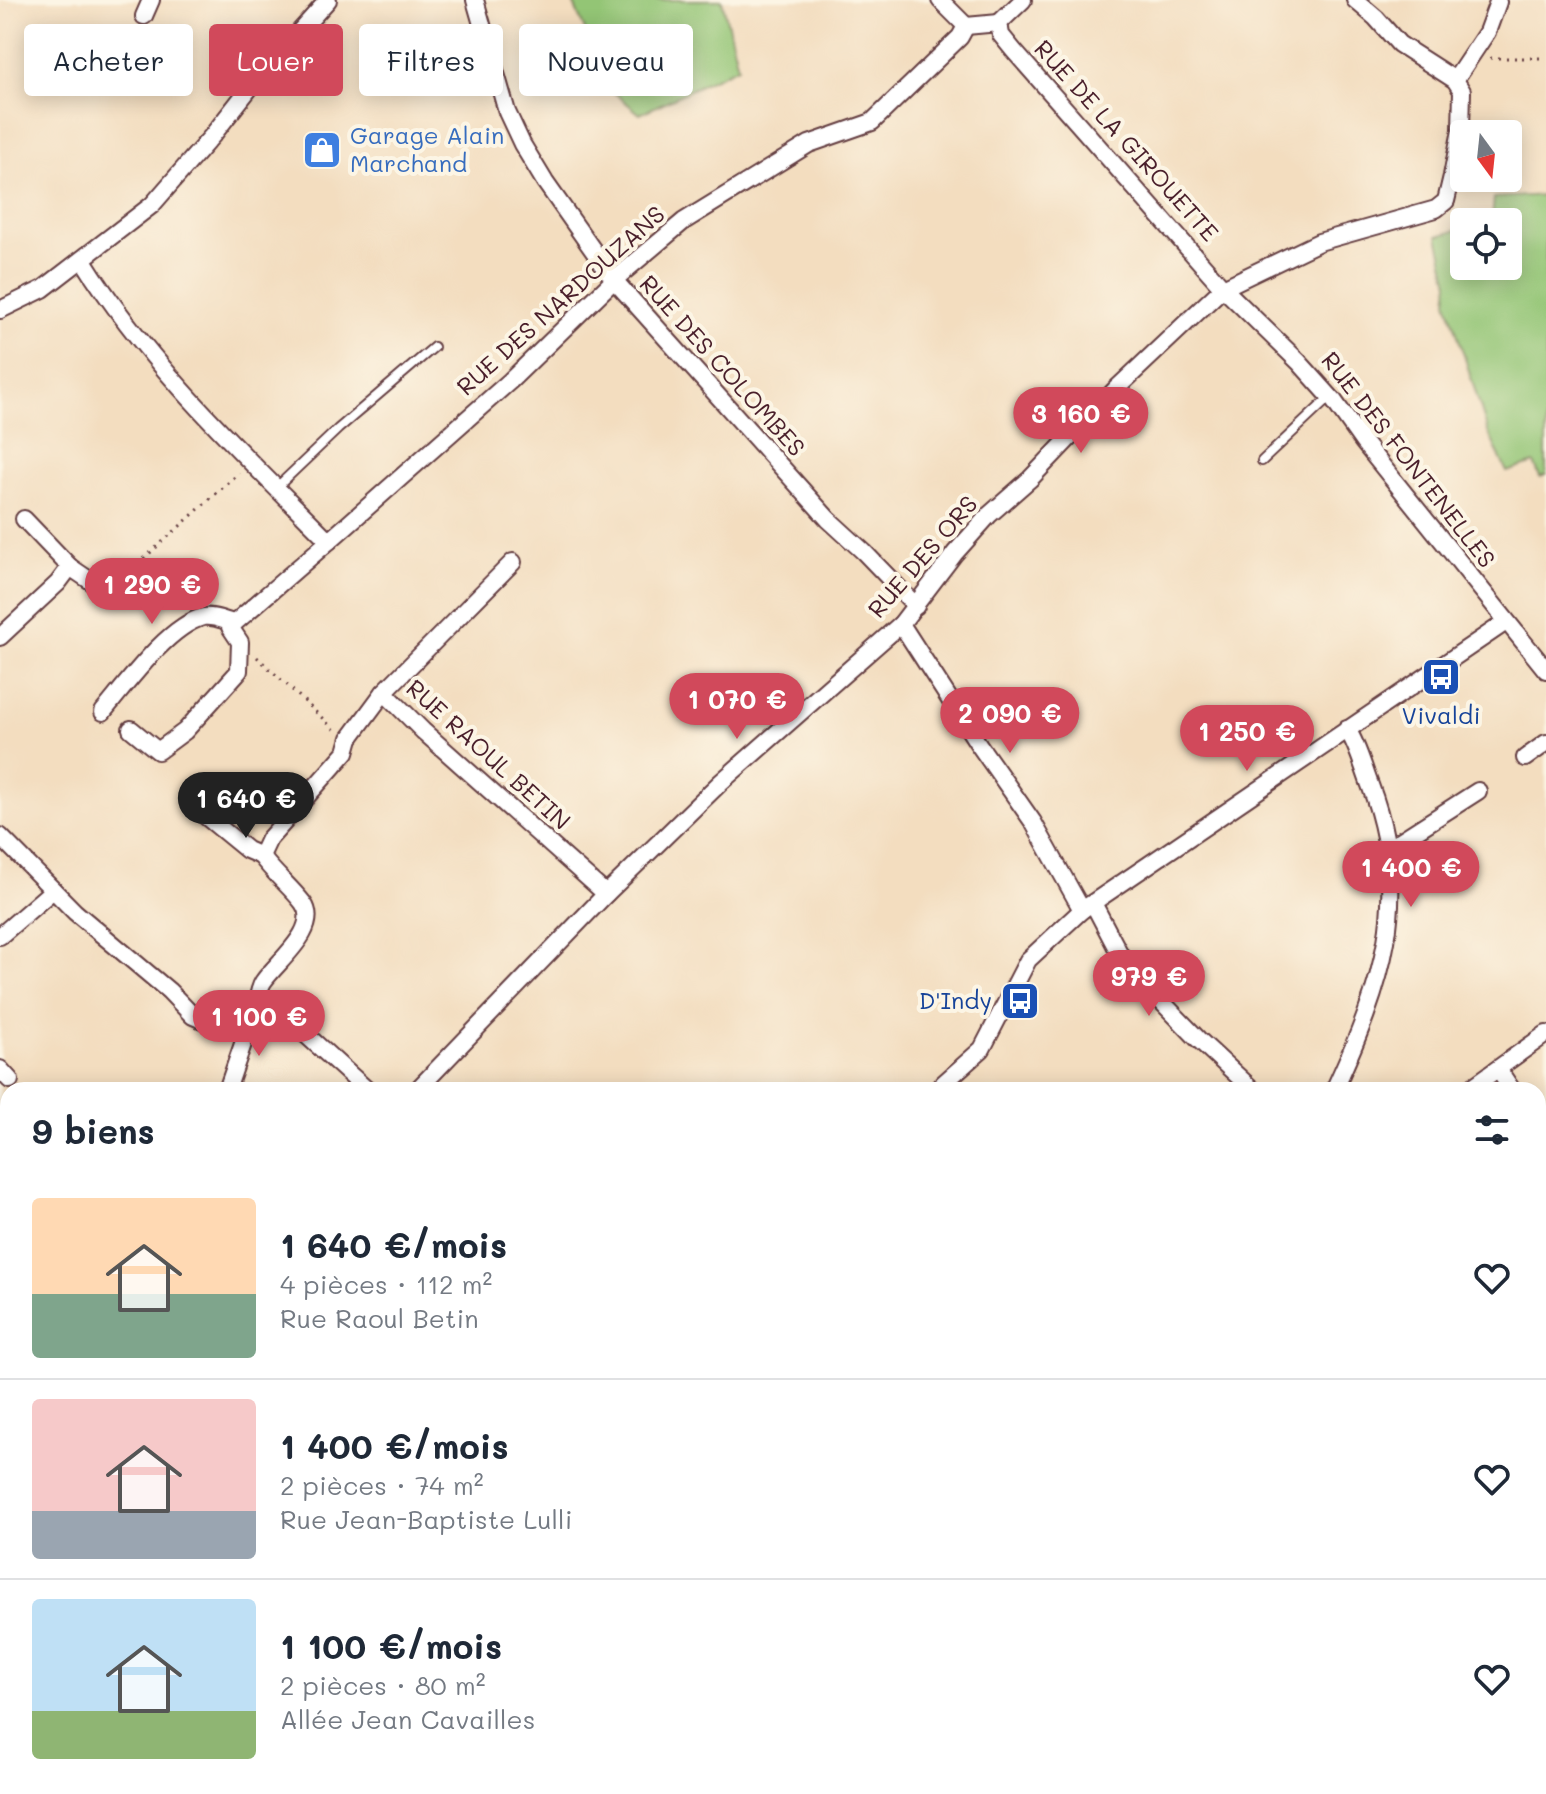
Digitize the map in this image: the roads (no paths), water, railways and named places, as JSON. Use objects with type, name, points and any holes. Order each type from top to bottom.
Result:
[{"type":"street","points":[[0,310],[43,289],[152,205],[256,80],[328,0]]},
{"type":"street","name":"RUE DES COLOMBES","points":[[475,0],[497,83],[522,144],[614,280],[828,519],[916,606]]},
{"type":"street","points":[[940,0],[966,26],[999,23],[1023,0]]},
{"type":"street","points":[[1355,0],[1399,44],[1455,80],[1487,32],[1498,2]]},
{"type":"street","name":"RUE DE LA GIROUETTE","points":[[999,23],[1001,35],[1014,51],[1223,288]]},
{"type":"street","name":"RUE DES NARDOUZANS","points":[[234,623],[510,381],[614,280],[684,221],[809,144],[872,122],[960,37],[966,26]]},
{"type":"street","name":"RUE DES ORS","points":[[427,1082],[606,894],[721,782],[901,624],[955,553],[989,515],[1030,479],[1117,388],[1223,288],[1319,242],[1436,209],[1446,201],[1461,130],[1462,91],[1455,80]]},
{"type":"street","points":[[83,260],[151,353],[250,462],[329,541]]},
{"type":"street","name":"RUE DES FONTENELLES","points":[[1223,288],[1330,397],[1546,670]]},
{"type":"street","points":[[24,519],[70,567],[107,592]]},
{"type":"street","points":[[384,692],[501,583],[513,562]]},
{"type":"street","points":[[0,637],[58,583],[70,567]]},
{"type":"street","points":[[103,712],[154,652],[179,630],[204,617],[234,623]]},
{"type":"street","points":[[945,1082],[982,1049],[1028,960],[1087,907],[1506,622]]},
{"type":"street","points":[[131,729],[158,751],[185,731],[239,671],[240,642],[230,627],[234,623]]},
{"type":"street","points":[[901,624],[1125,964],[1244,1082]]},
{"type":"street","name":"RUE RAOUL BETIN","points":[[261,856],[269,839],[346,752],[350,738],[384,692],[423,731],[606,894]]},
{"type":"street","points":[[1337,1082],[1369,1009],[1384,961],[1391,903],[1389,848],[1380,812],[1347,729]]},
{"type":"street","points":[[1525,758],[1546,743]]},
{"type":"street","points":[[1389,848],[1478,791]]},
{"type":"street","points":[[203,814],[247,850],[261,856],[305,905],[308,920],[303,935],[261,985],[230,1082]]},
{"type":"street","points":[[0,836],[75,912],[169,991],[193,1016],[219,1027],[233,1027],[249,1017],[274,1014],[293,1023],[358,1082]]},
{"type":"street","points":[[0,936],[53,890]]},
{"type":"street","points":[[1479,1082],[1546,1034]]},
{"type":"street","points":[[1498,1069],[1507,1082]]},
{"type":"lane","points":[[276,488],[338,429],[434,347]]},
{"type":"lane","points":[[1262,461],[1330,397]]},
{"type":"place","name":"Garage Alain Marchand","points":[[322,150]]},
{"type":"place","name":"Vivaldi","points":[[1441,677]]},
{"type":"place","name":"D'Indy","points":[[1020,1001]]}]
